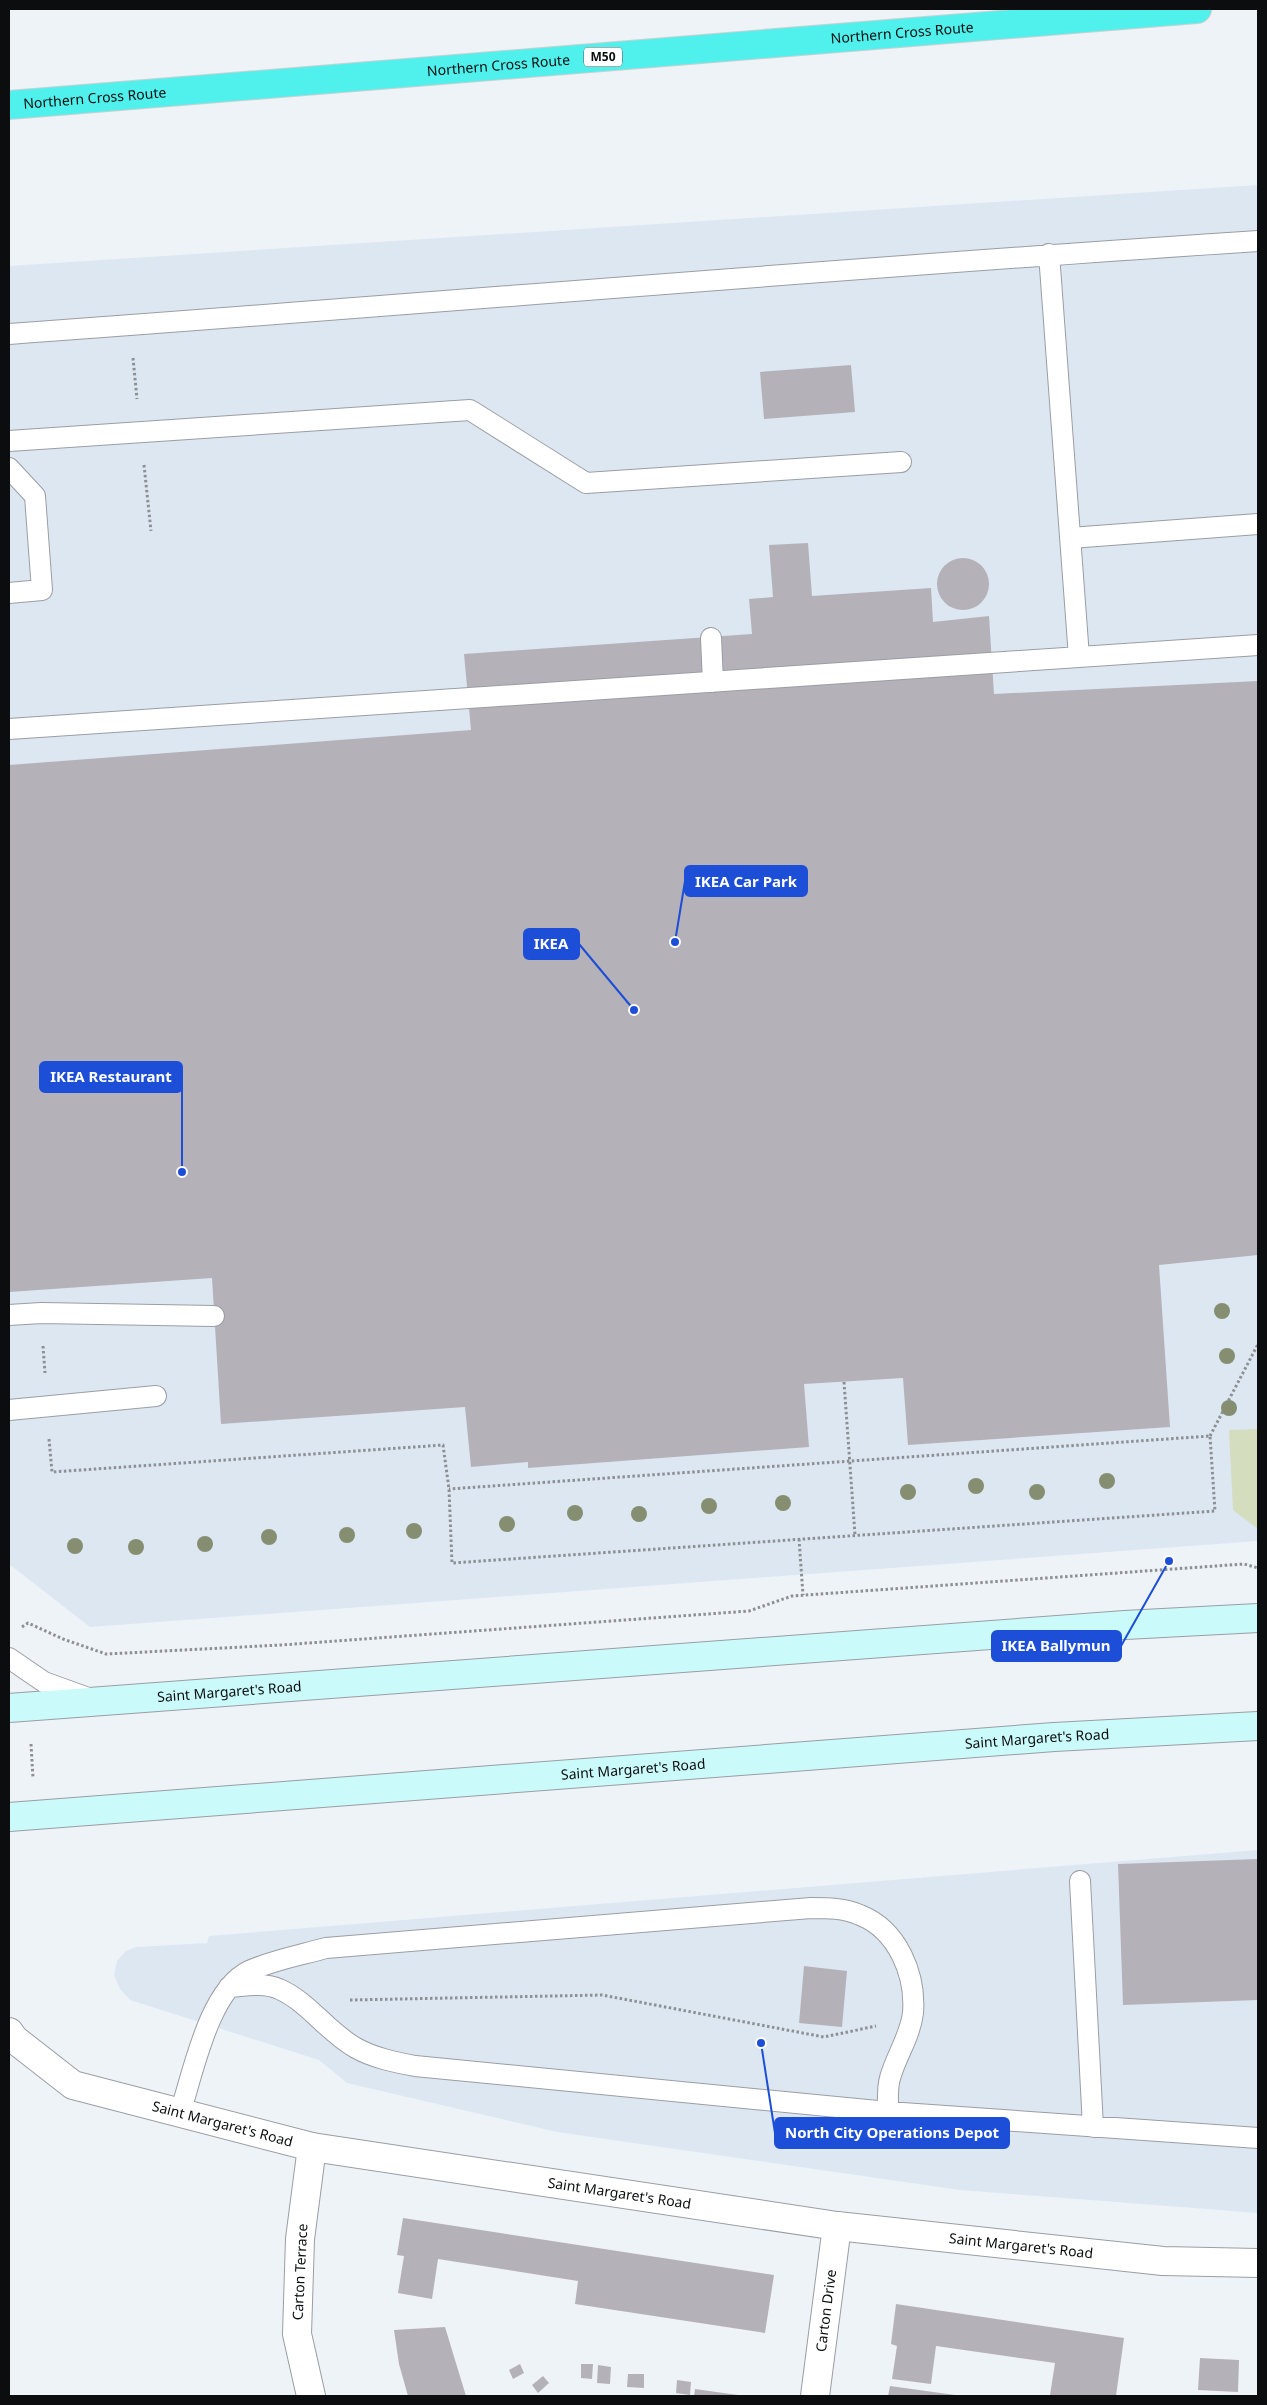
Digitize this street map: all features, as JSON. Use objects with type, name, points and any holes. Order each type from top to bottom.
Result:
[{"type":"highway","name":"Northern Cross Route","points":[[9,106],[1197,9]]},
{"type":"main road","name":"Saint Margaret's Road","points":[[9,1708],[1125,1625],[1258,1618]]},
{"type":"main road","name":"Saint Margaret's Road","points":[[9,1817],[1054,1737],[1258,1726]]},
{"type":"street","name":"Saint Margaret's Road","points":[[9,2032],[14,2039],[73,2085],[312,2147],[837,2226],[1163,2261],[1258,2263]]},
{"type":"street","name":"Carton Terrace","points":[[311,2396],[297,2334],[300,2239],[312,2147]]},
{"type":"street","name":"Carton Drive","points":[[815,2396],[837,2226]]},
{"type":"lane","points":[[9,334],[439,303],[1049,254],[1258,242]]},
{"type":"lane","points":[[1049,254],[1079,657]]},
{"type":"lane","points":[[9,441],[470,410],[586,483],[901,462]]},
{"type":"lane","points":[[9,468],[35,496],[42,590],[9,593]]},
{"type":"lane","points":[[1070,538],[1258,524]]},
{"type":"lane","points":[[711,638],[713,682]]},
{"type":"lane","points":[[9,729],[1258,645]]},
{"type":"lane","points":[[9,1315],[41,1313],[214,1316]]},
{"type":"lane","points":[[9,1410],[156,1396]]},
{"type":"lane","points":[[9,1658],[44,1682],[101,1702]]},
{"type":"lane","points":[[1080,1881],[1093,2128]]},
{"type":"lane","points":[[180,2113],[212,2013],[229,1987],[247,1972],[326,1948],[801,1909],[840,1908],[862,1915],[886,1932],[904,1957],[912,1987],[912,2014],[905,2045],[890,2078],[888,2112]]},
{"type":"lane","points":[[229,1987],[258,1985],[278,1988],[297,1999],[322,2022],[355,2047],[383,2060],[415,2066],[888,2112],[1093,2128],[1258,2138]]},
{"type":"path","points":[[41,1313],[52,1472],[443,1445],[448,1489],[452,1563],[1215,1510],[1210,1436],[1258,1344]]},
{"type":"path","points":[[844,1382],[855,1535]]},
{"type":"path","points":[[448,1489],[1210,1436]]},
{"type":"path","points":[[799,1539],[803,1595]]},
{"type":"path","points":[[15,1632],[28,1623],[64,1639],[106,1654],[281,1645],[749,1611],[792,1596],[803,1595],[1244,1564],[1258,1568]]},
{"type":"path","points":[[348,2000],[602,1994],[824,2037],[880,2026],[908,2031]]},
{"type":"shaded area","points":[[1258,185],[1258,1541],[90,1627],[9,1564],[9,266]]},
{"type":"shaded area","points":[[1258,1850],[1258,2213],[960,2190],[557,2132],[347,2083],[319,2060],[130,2000],[120,1989],[114,1975],[117,1961],[126,1951],[136,1947],[207,1943],[209,1936]]},
{"type":"green space","points":[[1258,1429],[1258,1529],[1233,1510],[1229,1430]]},
{"type":"building","points":[[851,365],[855,412],[764,419],[760,372]]},
{"type":"building","points":[[808,543],[812,596],[931,588],[933,622],[989,616],[994,694],[1258,681],[1258,1255],[1159,1265],[1170,1427],[908,1445],[903,1378],[804,1384],[809,1447],[528,1468],[528,1462],[471,1467],[465,1407],[221,1424],[212,1278],[9,1292],[9,765],[471,730],[464,654],[752,634],[749,599],[773,597],[769,545]]},
{"type":"building","points":[[958,558],[968,558],[982,565],[989,579],[989,589],[982,603],[968,610],[958,610],[948,606],[941,599],[937,589],[937,579],[941,569],[948,562]]},
{"type":"building","points":[[1258,1859],[1258,2000],[1123,2005],[1118,1864]]},
{"type":"building","points":[[804,1966],[847,1971],[842,2027],[799,2023]]},
{"type":"building","points":[[403,2218],[774,2275],[765,2333],[575,2304],[578,2281],[438,2259],[432,2299],[398,2293],[404,2256],[397,2255]]},
{"type":"building","points":[[896,2304],[1124,2338],[1116,2396],[1050,2395],[1055,2363],[936,2346],[931,2384],[892,2379],[897,2346],[891,2344]]},
{"type":"building","points":[[445,2327],[466,2396],[408,2396],[399,2364],[394,2330]]},
{"type":"building","points":[[1200,2358],[1239,2360],[1238,2392],[1198,2390]]},
{"type":"building","points":[[520,2364],[524,2373],[513,2379],[509,2370]]},
{"type":"building","points":[[581,2364],[593,2364],[592,2379],[581,2378]]},
{"type":"building","points":[[598,2365],[611,2367],[610,2384],[597,2383]]},
{"type":"building","points":[[628,2374],[644,2374],[644,2388],[627,2387]]},
{"type":"building","points":[[543,2376],[549,2383],[538,2393],[532,2385]]},
{"type":"building","points":[[677,2380],[691,2382],[690,2395],[676,2393]]},
{"type":"building","points":[[890,2386],[955,2395],[955,2396],[888,2396]]},
{"type":"building","points":[[695,2389],[738,2395],[738,2396],[694,2396]]},
{"type":"place","name":"IKEA Car Park","points":[[675,942]]},
{"type":"place","name":"IKEA","points":[[634,1010]]},
{"type":"place","name":"IKEA Restaurant","points":[[182,1172]]},
{"type":"place","name":"IKEA Ballymun","points":[[1169,1561]]},
{"type":"place","name":"North City Operations Depot","points":[[761,2043]]}]
